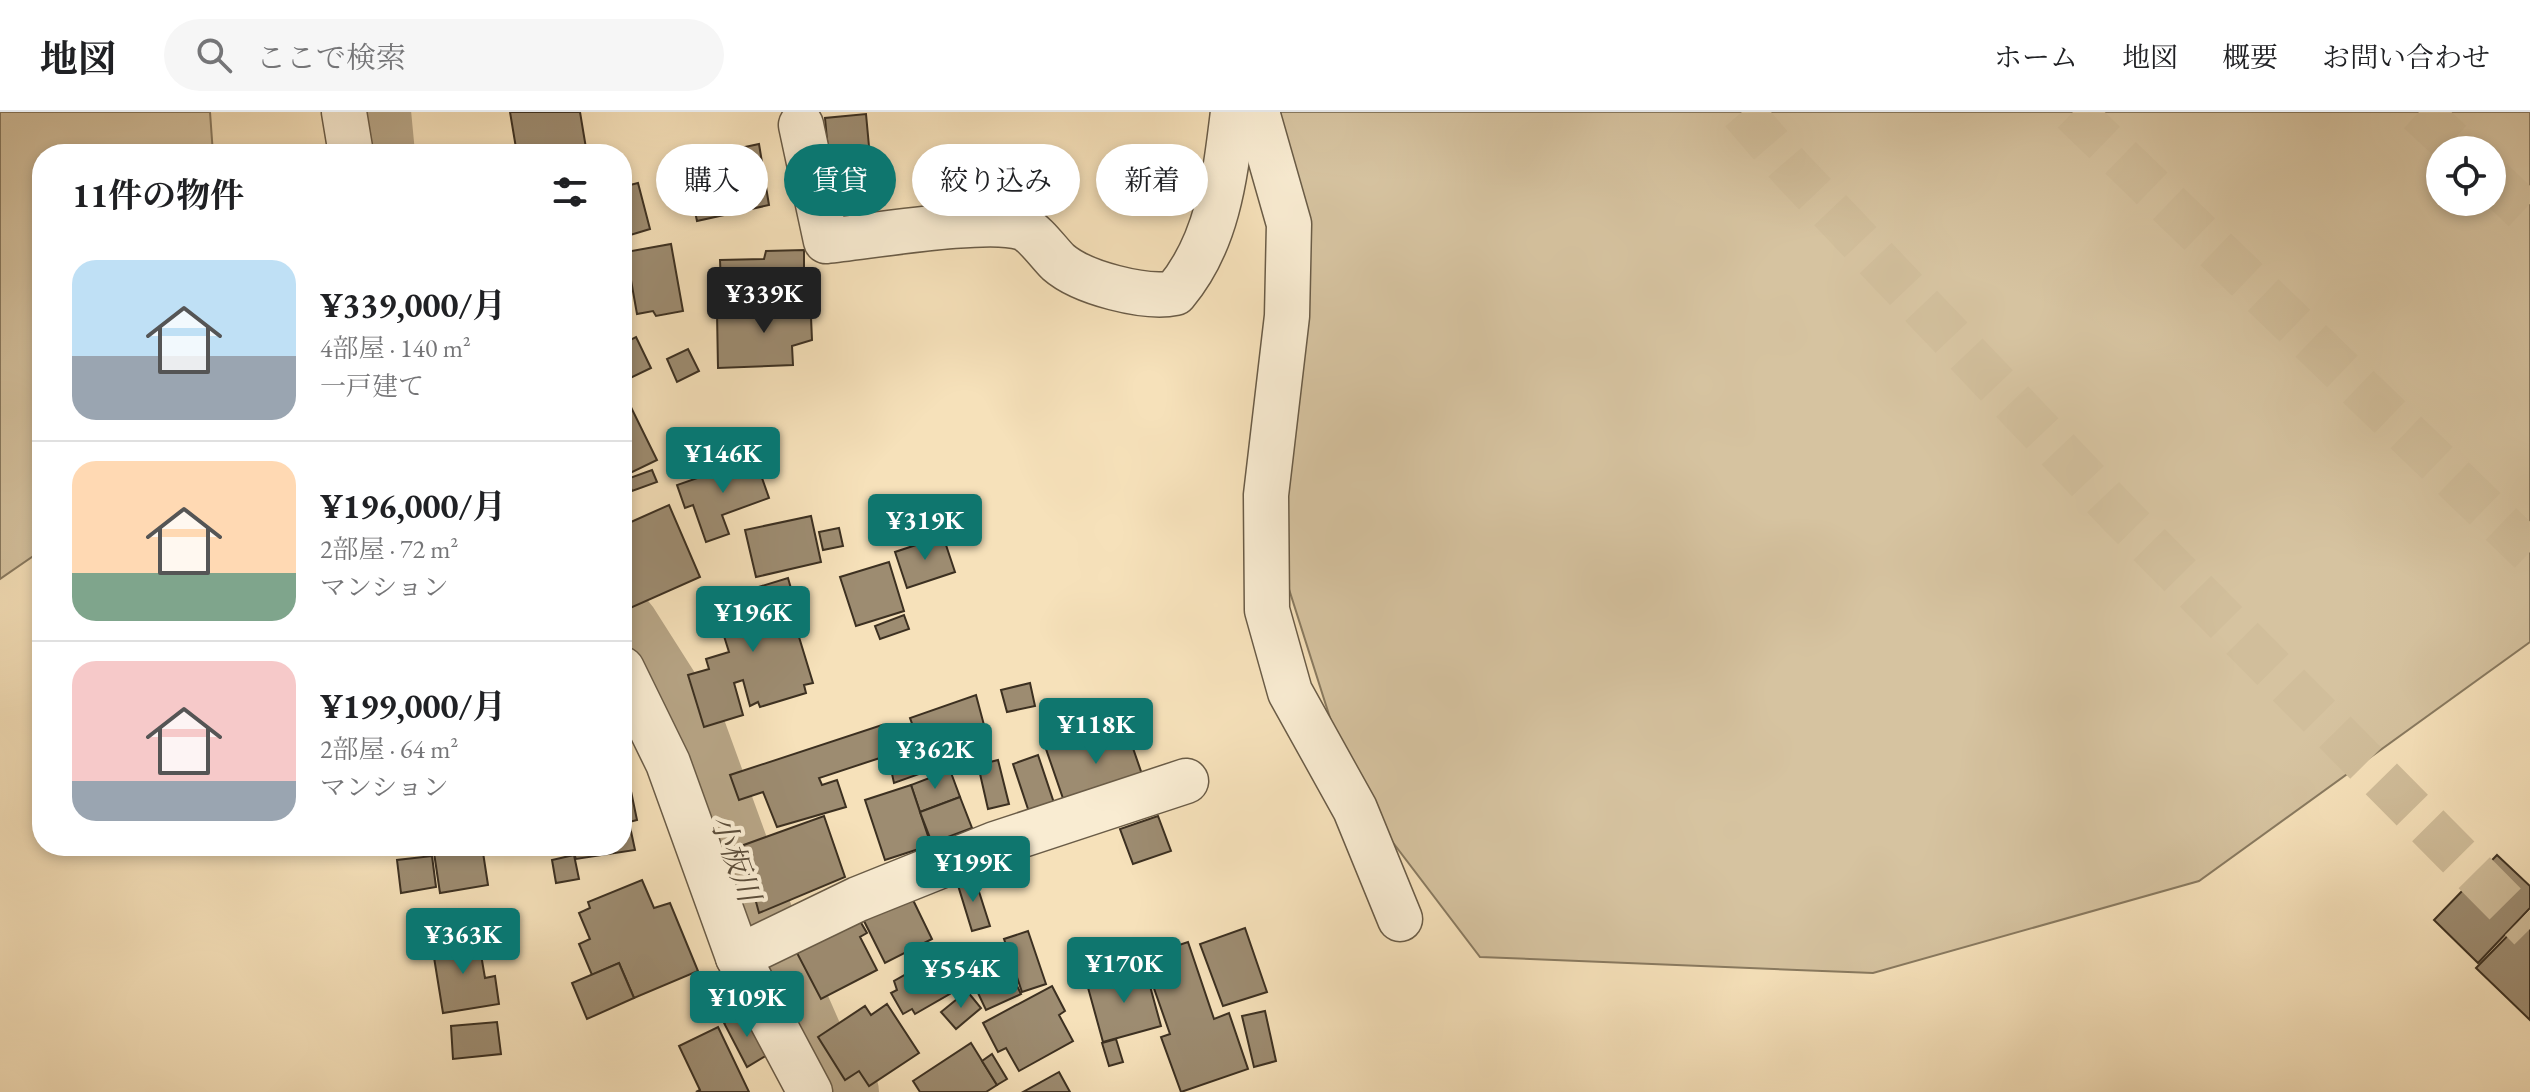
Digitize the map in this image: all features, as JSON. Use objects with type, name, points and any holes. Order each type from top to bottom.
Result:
[{"type":"street","points":[[344,112],[349,144]]},
{"type":"street","points":[[801,125],[826,241],[985,225],[1024,228],[1062,265],[1123,290],[1156,297],[1175,293],[1204,249],[1218,210],[1233,112]]},
{"type":"street","points":[[1257,112],[1289,224],[1287,316],[1266,495],[1267,610],[1290,692],[1355,809],[1400,919]]},
{"type":"street","points":[[632,689],[668,763],[738,957],[810,1092]]},
{"type":"street","points":[[738,957],[858,899],[995,844],[1186,781]]},
{"type":"shaded area","points":[[0,112],[210,112],[212,144],[32,144],[32,557],[0,579]]},
{"type":"shaded area","points":[[1271,112],[2530,112],[2530,642],[2199,881],[1873,973],[1480,957],[1353,790],[1281,564]]},
{"type":"building","points":[[510,112],[580,112],[585,144],[515,144]]},
{"type":"building","points":[[866,114],[869,144],[827,144],[825,118]]},
{"type":"building","points":[[638,183],[650,229],[632,234],[632,184]]},
{"type":"building","points":[[696,216],[720,216],[697,221]]},
{"type":"building","points":[[671,244],[683,311],[656,316],[653,311],[637,314],[632,286],[632,251]]},
{"type":"building","points":[[804,250],[804,272],[789,273],[790,308],[722,312],[720,260],[764,259],[766,251]]},
{"type":"building","points":[[810,294],[812,340],[792,346],[793,365],[718,368],[717,313],[790,308],[790,295]]},
{"type":"building","points":[[636,337],[651,368],[632,377],[632,339]]},
{"type":"building","points":[[688,349],[699,371],[677,382],[667,359]]},
{"type":"building","points":[[632,409],[657,460],[632,472]]},
{"type":"building","points":[[755,458],[769,498],[722,515],[729,534],[706,542],[693,505],[685,508],[677,485]]},
{"type":"building","points":[[652,470],[657,482],[632,491],[632,477]]},
{"type":"building","points":[[669,505],[700,577],[632,607],[632,522]]},
{"type":"building","points":[[811,516],[821,562],[756,577],[745,530]]},
{"type":"building","points":[[839,528],[843,546],[823,550],[819,532]]},
{"type":"building","points":[[943,536],[955,572],[907,588],[895,552]]},
{"type":"building","points":[[889,562],[904,611],[856,626],[840,577]]},
{"type":"building","points":[[788,578],[798,613],[792,614],[813,683],[804,685],[806,693],[760,707],[758,702],[750,706],[743,680],[734,683],[743,715],[704,727],[688,675],[709,669],[706,659],[729,652],[713,601]]},
{"type":"building","points":[[904,615],[909,629],[880,639],[875,626]]},
{"type":"building","points":[[1030,683],[1035,706],[1007,712],[1001,690]]},
{"type":"building","points":[[976,695],[984,725],[921,748],[910,718]]},
{"type":"building","points":[[1124,722],[1145,783],[1067,810],[1046,749]]},
{"type":"building","points":[[882,725],[892,754],[819,778],[822,785],[837,780],[846,807],[777,827],[763,792],[739,800],[730,775]]},
{"type":"building","points":[[977,728],[983,751],[894,783],[890,765],[898,762],[897,756]]},
{"type":"building","points":[[1038,755],[1056,809],[1031,818],[1013,764]]},
{"type":"building","points":[[998,760],[1009,804],[988,809],[978,765]]},
{"type":"building","points":[[950,770],[960,797],[920,812],[911,785]]},
{"type":"building","points":[[911,785],[931,845],[885,860],[865,800]]},
{"type":"building","points":[[632,796],[637,820],[632,821]]},
{"type":"building","points":[[960,797],[972,828],[932,843],[920,812]]},
{"type":"building","points":[[824,816],[845,877],[759,913],[741,846]]},
{"type":"building","points":[[1158,816],[1171,851],[1133,864],[1120,829]]},
{"type":"building","points":[[2497,855],[2530,886],[2530,908],[2478,963],[2434,920]]},
{"type":"building","points":[[432,856],[436,887],[401,893],[397,860]]},
{"type":"building","points":[[434,856],[484,856],[488,885],[440,893]]},
{"type":"building","points":[[574,856],[579,879],[556,883],[552,860]]},
{"type":"building","points":[[974,876],[990,926],[972,931],[957,882]]},
{"type":"building","points":[[642,880],[654,908],[670,903],[698,971],[634,998],[619,963],[592,975],[579,944],[590,939],[579,913],[590,908],[588,902]]},
{"type":"building","points":[[913,900],[932,939],[885,963],[863,919]]},
{"type":"building","points":[[2530,913],[2530,1020],[2476,968]]},
{"type":"building","points":[[860,921],[867,933],[860,937],[877,970],[821,999],[797,953]]},
{"type":"building","points":[[1245,928],[1267,992],[1223,1006],[1200,944]]},
{"type":"building","points":[[1028,931],[1046,984],[1022,992],[1004,939]]},
{"type":"building","points":[[478,937],[485,978],[495,976],[499,1004],[443,1013],[432,945]]},
{"type":"building","points":[[1188,942],[1214,1019],[1229,1013],[1248,1069],[1181,1092],[1161,1037],[1170,1034],[1143,957]]},
{"type":"building","points":[[945,952],[958,975],[947,981],[953,992],[915,1014],[912,1009],[903,1014],[891,993],[897,990],[894,981]]},
{"type":"building","points":[[1004,959],[1021,994],[986,1010],[969,974]]},
{"type":"building","points":[[619,963],[634,998],[587,1019],[572,983]]},
{"type":"building","points":[[1145,968],[1161,1026],[1103,1042],[1087,984]]},
{"type":"building","points":[[1052,986],[1065,1011],[1059,1015],[1073,1041],[1019,1071],[1006,1048],[998,1052],[983,1023]]},
{"type":"building","points":[[967,991],[981,1008],[956,1029],[941,1012]]},
{"type":"building","points":[[887,1004],[919,1053],[869,1086],[859,1071],[845,1080],[818,1037],[865,1006],[871,1015]]},
{"type":"building","points":[[746,1011],[769,1054],[747,1067],[724,1023]]},
{"type":"building","points":[[1265,1011],[1276,1061],[1254,1067],[1242,1016]]},
{"type":"building","points":[[497,1022],[501,1054],[453,1059],[451,1026]]},
{"type":"building","points":[[718,1027],[749,1092],[696,1092],[700,1090],[679,1046]]},
{"type":"building","points":[[1116,1039],[1123,1062],[1109,1066],[1102,1043]]},
{"type":"building","points":[[971,1043],[997,1085],[986,1092],[920,1092],[913,1081]]},
{"type":"building","points":[[992,1054],[1007,1079],[997,1085],[982,1061]]},
{"type":"building","points":[[1059,1072],[1070,1092],[1023,1092]]},
{"type":"waterway","name":"小板川","points":[[374,112],[377,144]]},
{"type":"waterway","name":"小板川","points":[[632,643],[690,734],[772,960],[817,1063],[842,1092]]},
{"type":"tunnel","points":[[1742,112],[1791,169],[2122,517],[2530,929]]},
{"type":"tunnel","points":[[2073,112],[2530,552]]},
{"type":"tunnel","points":[[2419,112],[2445,136]]},
{"type":"tunnel","points":[[2506,193],[2530,216]]}]
